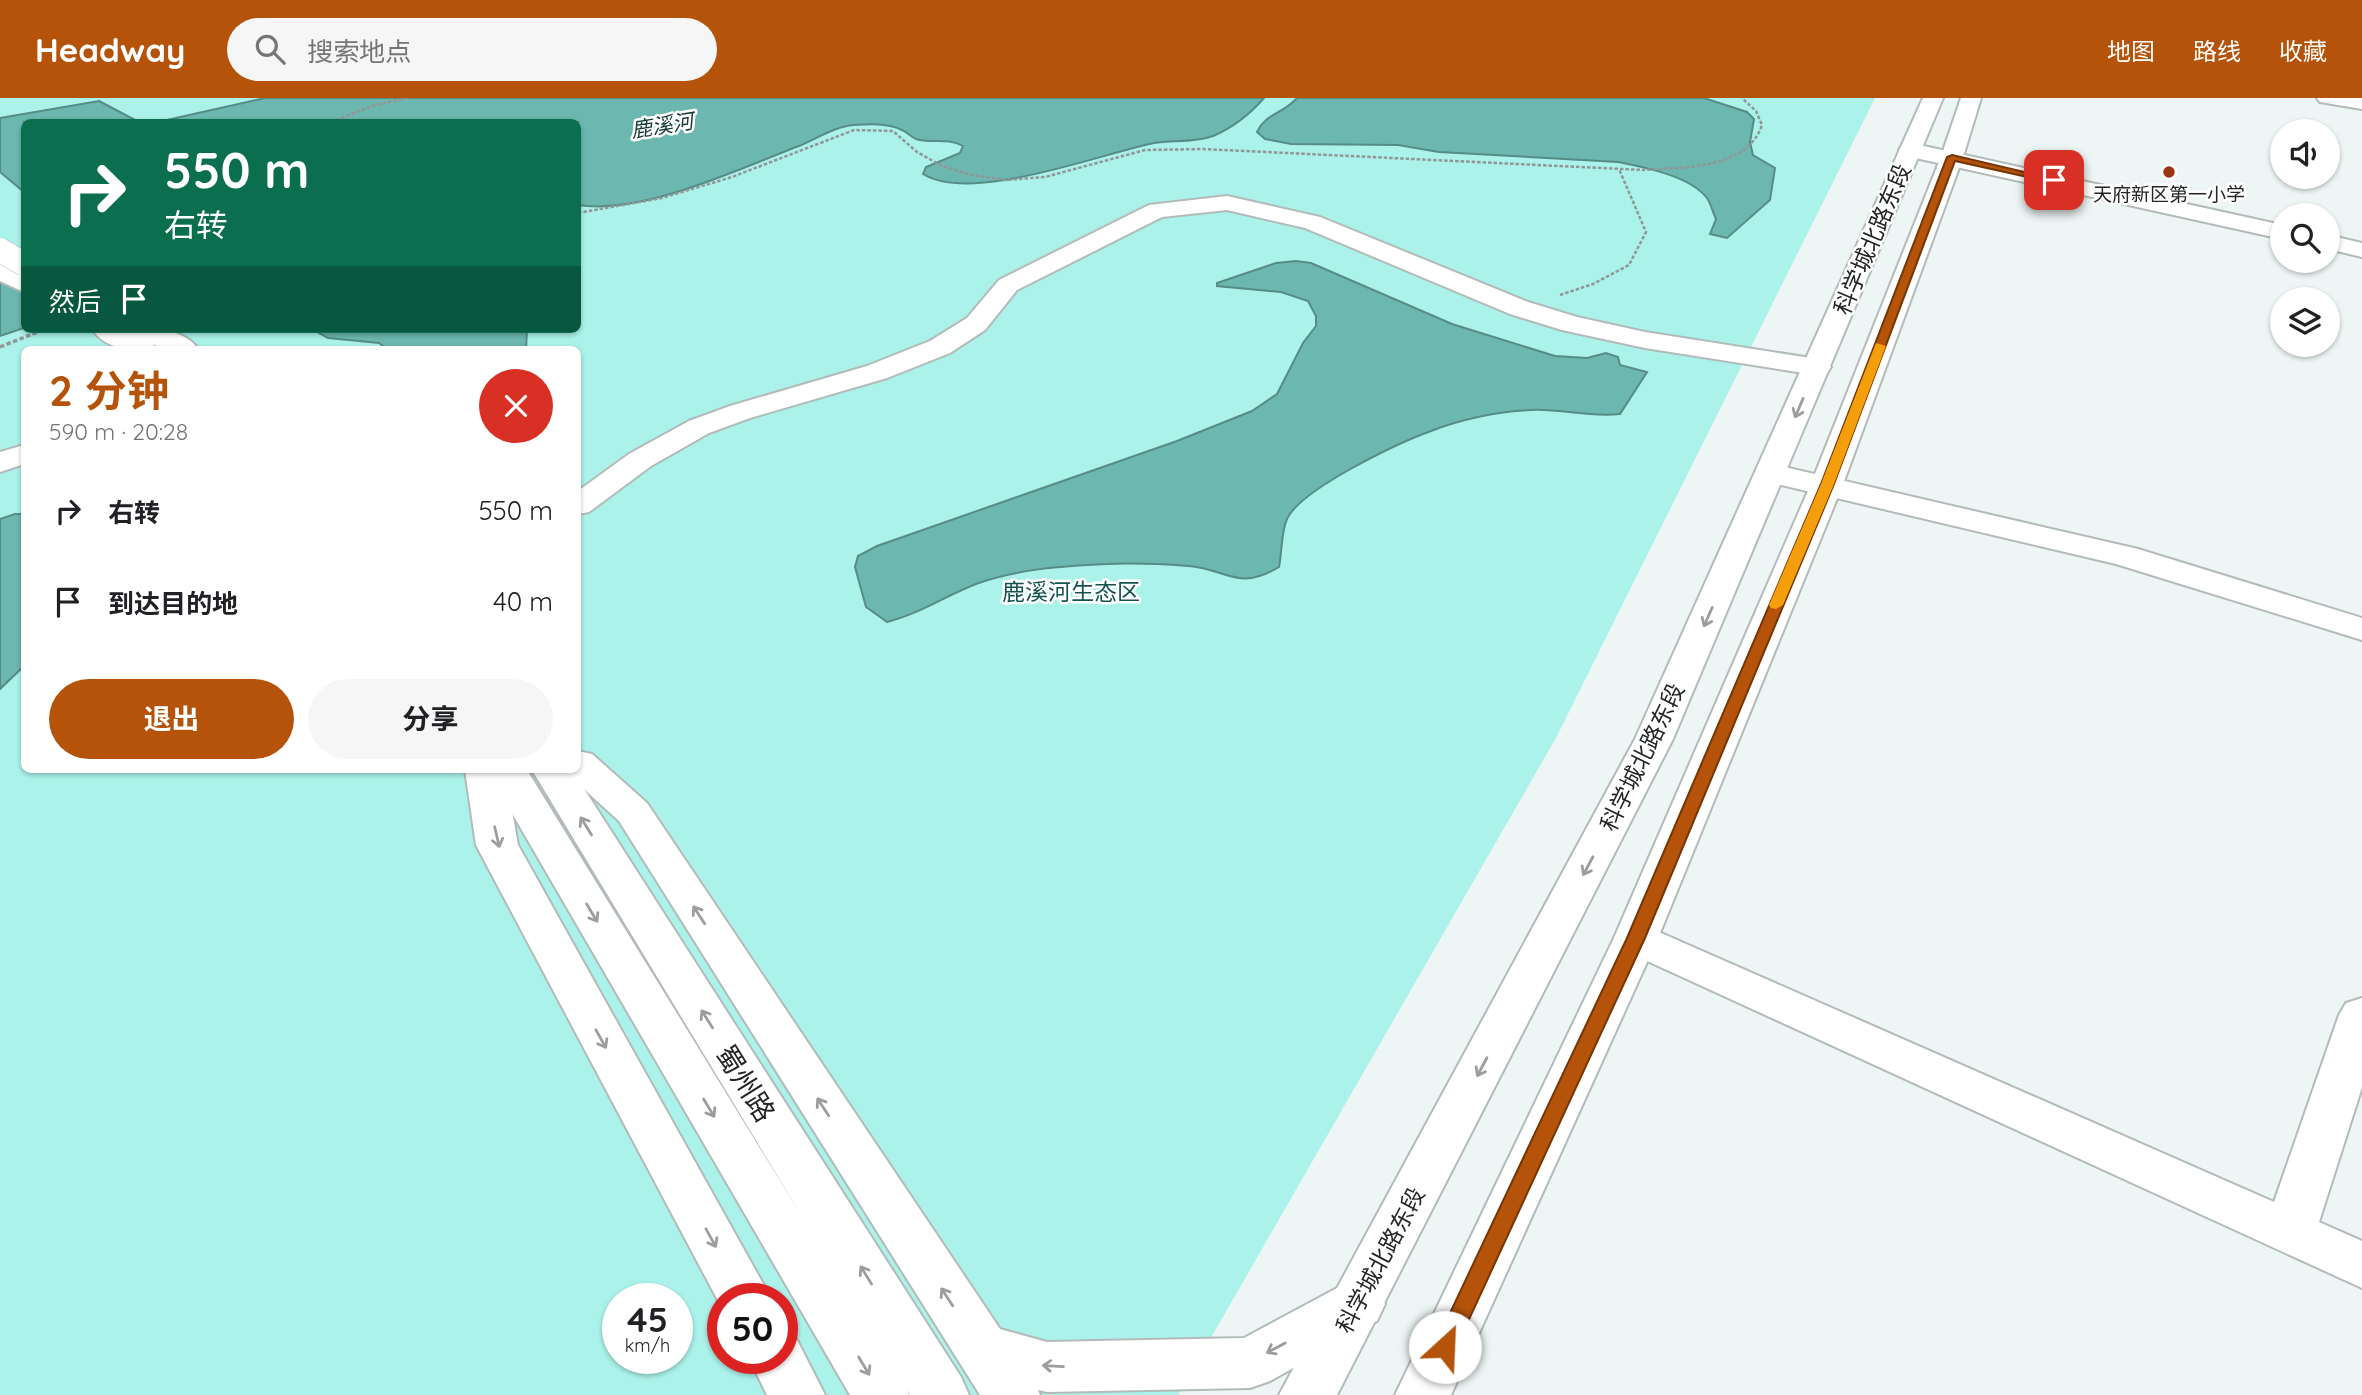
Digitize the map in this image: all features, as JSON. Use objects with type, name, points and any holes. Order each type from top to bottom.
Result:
[{"type":"main road","name":"科学城北路东段","points":[[1307,1395],[1358,1304],[1654,739],[1933,98]]},
{"type":"main road","name":"科学城北路东段","points":[[1423,1395],[1636,938],[1827,484],[1952,157],[1971,98]]},
{"type":"main road","points":[[2327,98],[2362,103]]},
{"type":"main road","points":[[1910,150],[1952,157],[2270,229]]},
{"type":"main road","points":[[581,503],[640,460],[699,427],[740,412],[877,372],[940,347],[976,324],[1008,285],[1157,210],[1227,203],[1312,222],[1519,308],[1571,324],[1645,340],[1816,368]]},
{"type":"main road","points":[[2340,245],[2362,250]]},
{"type":"main road","points":[[0,250],[21,262]]},
{"type":"main road","points":[[0,270],[21,282]]},
{"type":"main road","points":[[134,336],[170,346]]},
{"type":"main road","points":[[0,463],[21,455]]},
{"type":"main road","points":[[1771,473],[2126,556],[2362,629]]},
{"type":"main road","points":[[581,766],[633,812],[1001,1382],[1047,1367],[1250,1363],[1358,1304]]},
{"type":"main road","points":[[485,773],[497,845],[736,1283]]},
{"type":"main road","name":"蜀州路","points":[[509,773],[881,1395]]},
{"type":"main road","name":"蜀州路","points":[[554,773],[941,1395]]},
{"type":"main road","points":[[1636,938],[2362,1265]]},
{"type":"main road","points":[[2290,1232],[2362,1015]]},
{"type":"main road","points":[[786,1374],[797,1395]]},
{"type":"path","points":[[339,119],[372,106],[407,98]]},
{"type":"path","points":[[581,212],[650,201],[721,181],[854,130],[893,131],[925,158],[972,175],[1005,180],[1045,177],[1145,150],[1203,149],[1643,170],[1693,166],[1734,156],[1755,142],[1762,125],[1756,111],[1742,98]]},
{"type":"path","points":[[1519,308],[1593,284],[1629,265],[1646,232],[1619,169]]},
{"type":"path","points":[[0,347],[35,333]]},
{"type":"green space","name":"鹿溪河生态区","points":[[0,98],[1875,98],[1557,736],[1178,1395],[0,1395]]},
{"type":"water","name":"鹿溪河","points":[[265,98],[1264,98],[1234,125],[1213,136],[1154,143],[1036,174],[972,183],[944,182],[923,174],[926,167],[960,153],[963,146],[957,143],[916,139],[891,126],[847,126],[690,188],[660,197],[604,206],[581,205],[581,119],[171,119]]},
{"type":"water","points":[[1297,98],[1704,98],[1747,112],[1754,119],[1750,142],[1753,155],[1775,168],[1770,200],[1727,238],[1710,234],[1716,219],[1707,198],[1699,190],[1678,178],[1618,162],[1439,152],[1398,145],[1291,144],[1265,139],[1257,132],[1265,121]]},
{"type":"water","points":[[99,101],[133,119],[21,119],[21,190],[0,172],[0,118]]},
{"type":"water","points":[[1276,263],[1311,263],[1452,324],[1555,356],[1587,358],[1606,353],[1618,357],[1620,365],[1647,372],[1620,414],[1598,415],[1541,410],[1492,414],[1416,437],[1352,468],[1296,507],[1285,524],[1279,567],[1253,578],[1233,577],[1188,566],[1074,566],[1040,569],[992,579],[887,622],[866,607],[855,567],[858,556],[877,546],[1177,441],[1252,411],[1277,394],[1303,343],[1316,326],[1316,316],[1308,301],[1281,292],[1217,286],[1217,283]]},
{"type":"water","points":[[21,266],[21,329],[0,336],[0,273]]},
{"type":"water","points":[[319,333],[527,333],[526,346],[383,346],[379,343],[328,338]]},
{"type":"water","points":[[21,514],[21,669],[0,689],[0,519]]},
{"type":"slow traffic","points":[[1776,605],[1827,484],[1880,346]]},
{"type":"place","name":"天府新区第一小学","points":[[2169,172]]},
{"type":"route","points":[[1445,1347],[1636,938],[1827,484],[1952,157],[2054,180]]}]
